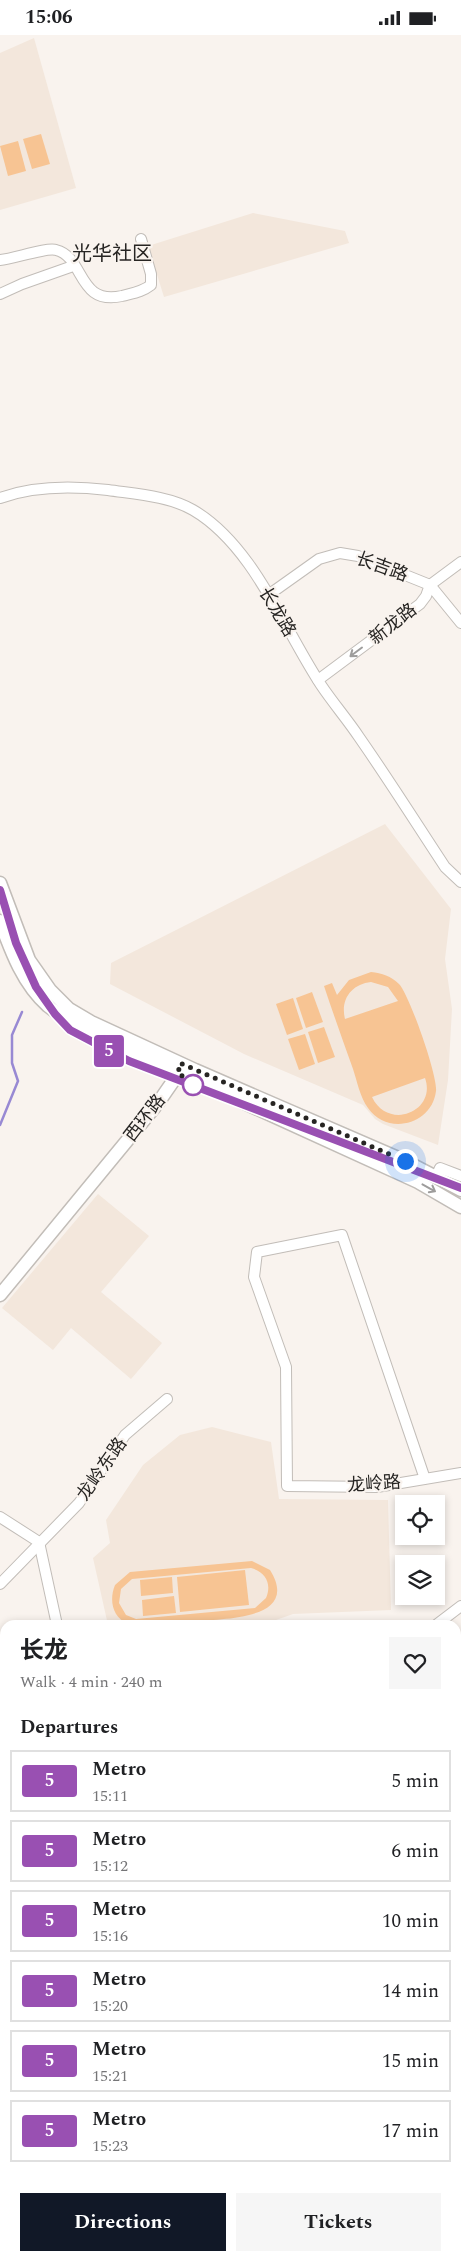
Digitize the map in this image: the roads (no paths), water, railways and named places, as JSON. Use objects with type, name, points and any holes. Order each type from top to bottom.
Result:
[{"type":"main road","points":[[0,883],[29,960],[50,990],[69,1009],[176,1070],[436,1177],[461,1190]]},
{"type":"main road","points":[[0,921],[12,955],[29,984],[47,1005],[80,1028],[176,1070],[418,1182],[461,1207]]},
{"type":"main road","name":"西环路","points":[[0,1283],[176,1070]]},
{"type":"main road","name":"西环路","points":[[0,1295],[158,1103],[176,1070]]},
{"type":"street","points":[[0,260],[54,249],[65,253],[90,289],[101,297],[115,297],[142,291],[151,285],[151,274],[141,239]]},
{"type":"street","points":[[0,295],[22,284],[73,266]]},
{"type":"street","name":"长龙路","points":[[1,496],[79,487],[135,493],[173,502],[192,510],[220,530],[236,549],[268,597],[318,680],[359,736],[444,867],[461,882]]},
{"type":"street","name":"长吉路","points":[[268,597],[319,559],[340,553],[358,556],[430,585],[461,623]]},
{"type":"street","name":"新龙路","points":[[318,680],[420,604],[426,596],[430,585],[461,562]]},
{"type":"street","points":[[436,1177],[440,1168],[461,1176]]},
{"type":"street","name":"龙岭路","points":[[424,1479],[342,1235],[257,1252],[254,1277],[286,1367],[287,1486],[377,1487],[461,1473]]},
{"type":"street","name":"龙岭东路","points":[[0,1584],[79,1503],[125,1435],[167,1399]]},
{"type":"street","points":[[0,1517],[39,1542],[56,1620]]},
{"type":"street","points":[[443,1620],[461,1606]]},
{"type":"waterway","points":[[0,1125],[18,1081],[12,1063],[12,1035],[22,1012]]},
{"type":"metro line","name":"5","points":[[0,890],[16,943],[36,987],[55,1014],[70,1030],[129,1061],[461,1188]]},
{"type":"district","name":"光华社区","points":[[112,254]]}]
